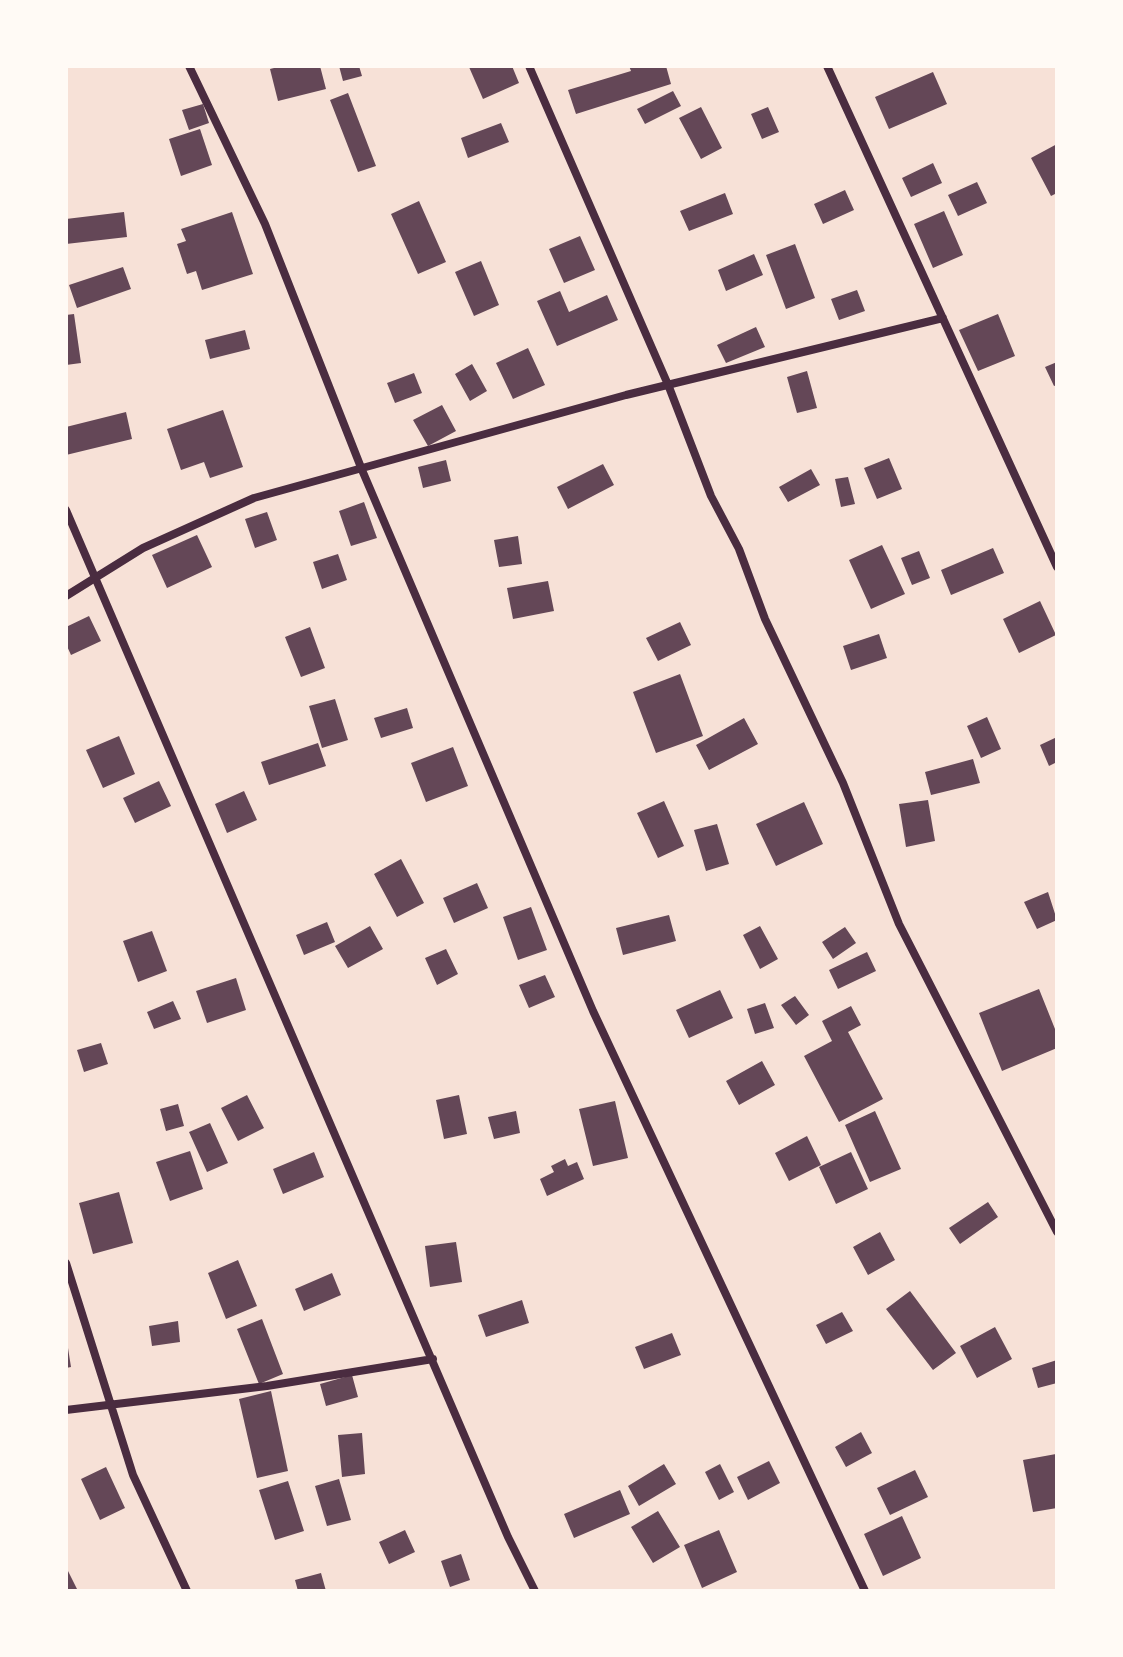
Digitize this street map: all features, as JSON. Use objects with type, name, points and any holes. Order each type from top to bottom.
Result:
[{"type":"street","points":[[189,66],[265,224],[362,470],[593,1011],[865,1591]]},
{"type":"street","points":[[529,66],[669,387],[711,496],[739,549],[765,619],[843,783],[899,924],[1057,1232]]},
{"type":"street","points":[[827,66],[1057,567]]},
{"type":"street","points":[[66,596],[143,548],[254,498],[626,395],[943,318]]},
{"type":"street","points":[[66,510],[508,1537],[535,1591]]},
{"type":"street","points":[[66,1263],[108,1404],[133,1475],[187,1591]]},
{"type":"street","points":[[66,1410],[267,1386],[433,1359]]},
{"type":"building","points":[[320,66],[326,89],[278,101],[270,69]]},
{"type":"building","points":[[339,66],[359,66],[362,76],[343,81]]},
{"type":"building","points":[[512,66],[519,83],[483,99],[469,67]]},
{"type":"building","points":[[629,66],[666,66],[671,84],[576,114],[568,90],[631,71]]},
{"type":"building","points":[[933,72],[947,104],[889,129],[875,97]]},
{"type":"building","points":[[673,91],[681,106],[645,124],[637,109]]},
{"type":"building","points":[[348,93],[376,166],[358,172],[330,100]]},
{"type":"building","points":[[203,104],[209,123],[189,130],[182,110]]},
{"type":"building","points":[[701,107],[722,148],[701,159],[679,118]]},
{"type":"building","points":[[768,107],[779,132],[762,139],[751,114]]},
{"type":"building","points":[[501,123],[509,142],[468,158],[461,138]]},
{"type":"building","points":[[200,129],[212,165],[181,176],[169,139]]},
{"type":"building","points":[[1057,144],[1057,193],[1051,196],[1031,158]]},
{"type":"building","points":[[933,163],[942,183],[911,197],[902,178]]},
{"type":"building","points":[[977,182],[987,203],[958,216],[948,195]]},
{"type":"building","points":[[845,190],[854,210],[823,224],[814,204]]},
{"type":"building","points":[[725,193],[733,214],[689,231],[680,211]]},
{"type":"building","points":[[419,201],[446,262],[418,274],[391,214]]},
{"type":"building","points":[[944,211],[963,255],[933,268],[914,224]]},
{"type":"building","points":[[124,212],[127,237],[66,244],[66,219]]},
{"type":"building","points":[[232,212],[253,274],[202,290],[196,271],[187,274],[177,244],[186,241],[181,229]]},
{"type":"building","points":[[580,236],[595,270],[564,283],[549,249]]},
{"type":"building","points":[[795,244],[815,298],[786,309],[766,255]]},
{"type":"building","points":[[754,254],[763,275],[726,291],[718,270]]},
{"type":"building","points":[[481,261],[499,305],[474,316],[455,272]]},
{"type":"building","points":[[123,267],[131,289],[77,308],[69,285]]},
{"type":"building","points":[[857,290],[865,311],[839,320],[831,299]]},
{"type":"building","points":[[560,291],[569,312],[607,295],[618,320],[557,346],[537,301]]},
{"type":"building","points":[[74,314],[81,363],[66,365],[66,315]]},
{"type":"building","points":[[998,314],[1015,356],[978,371],[959,330]]},
{"type":"building","points":[[756,327],[765,347],[726,363],[717,345]]},
{"type":"building","points":[[245,330],[250,349],[210,359],[205,340]]},
{"type":"building","points":[[528,348],[545,385],[513,399],[496,363]]},
{"type":"building","points":[[1057,362],[1057,385],[1054,386],[1045,367]]},
{"type":"building","points":[[472,364],[487,391],[470,401],[455,374]]},
{"type":"building","points":[[807,371],[817,408],[797,413],[787,377]]},
{"type":"building","points":[[414,373],[422,393],[395,403],[387,383]]},
{"type":"building","points":[[442,405],[456,431],[428,446],[413,420]]},
{"type":"building","points":[[223,410],[243,467],[210,478],[204,462],[181,470],[167,429]]},
{"type":"building","points":[[126,412],[132,439],[66,455],[66,427]]},
{"type":"building","points":[[889,458],[902,489],[877,499],[864,468]]},
{"type":"building","points":[[446,460],[451,481],[423,488],[418,467]]},
{"type":"building","points":[[603,464],[614,485],[568,509],[557,487]]},
{"type":"building","points":[[811,469],[820,485],[788,502],[779,487]]},
{"type":"building","points":[[848,477],[855,504],[841,507],[835,479]]},
{"type":"building","points":[[364,502],[377,538],[351,546],[339,511]]},
{"type":"building","points":[[267,512],[277,540],[255,548],[245,519]]},
{"type":"building","points":[[197,535],[212,567],[167,588],[152,555]]},
{"type":"building","points":[[518,536],[522,564],[499,567],[494,540]]},
{"type":"building","points":[[882,545],[905,594],[871,609],[849,560]]},
{"type":"building","points":[[993,548],[1004,573],[951,595],[941,570]]},
{"type":"building","points":[[919,551],[930,578],[912,585],[901,558]]},
{"type":"building","points":[[338,554],[347,580],[322,589],[313,562]]},
{"type":"building","points":[[548,581],[554,611],[513,619],[507,588]]},
{"type":"building","points":[[1040,601],[1056,635],[1019,653],[1003,619]]},
{"type":"building","points":[[89,616],[101,641],[71,655],[66,644],[66,627]]},
{"type":"building","points":[[680,622],[691,645],[658,661],[646,638]]},
{"type":"building","points":[[310,627],[325,668],[301,677],[285,637]]},
{"type":"building","points":[[879,634],[887,658],[851,670],[843,646]]},
{"type":"building","points":[[680,674],[703,736],[656,753],[633,692]]},
{"type":"building","points":[[335,699],[348,740],[322,748],[309,706]]},
{"type":"building","points":[[407,708],[413,728],[381,738],[374,718]]},
{"type":"building","points":[[987,717],[1001,749],[981,758],[967,726]]},
{"type":"building","points":[[744,718],[758,744],[709,770],[696,745]]},
{"type":"building","points":[[119,736],[135,774],[103,788],[86,750]]},
{"type":"building","points":[[1057,737],[1057,762],[1049,766],[1040,745]]},
{"type":"building","points":[[318,743],[326,766],[269,785],[261,762]]},
{"type":"building","points":[[453,747],[468,786],[426,802],[411,763]]},
{"type":"building","points":[[973,759],[980,783],[931,795],[925,772]]},
{"type":"building","points":[[159,781],[171,806],[135,823],[123,798]]},
{"type":"building","points":[[244,791],[257,820],[227,833],[215,804]]},
{"type":"building","points":[[928,800],[935,841],[906,847],[899,804]]},
{"type":"building","points":[[664,801],[684,846],[658,858],[637,813]]},
{"type":"building","points":[[804,802],[823,844],[776,866],[756,824]]},
{"type":"building","points":[[717,824],[729,864],[706,871],[694,830]]},
{"type":"building","points":[[401,859],[424,903],[397,917],[374,874]]},
{"type":"building","points":[[477,883],[488,908],[454,923],[443,898]]},
{"type":"building","points":[[1048,892],[1057,920],[1037,929],[1024,902]]},
{"type":"building","points":[[531,907],[547,950],[518,960],[503,917]]},
{"type":"building","points":[[669,915],[676,941],[623,955],[616,928]]},
{"type":"building","points":[[327,922],[335,942],[304,955],[296,935]]},
{"type":"building","points":[[370,926],[383,949],[348,968],[335,946]]},
{"type":"building","points":[[760,926],[778,959],[760,969],[743,935]]},
{"type":"building","points":[[845,927],[856,943],[833,959],[822,942]]},
{"type":"building","points":[[152,931],[167,971],[138,982],[123,941]]},
{"type":"building","points":[[446,949],[458,974],[437,985],[425,958]]},
{"type":"building","points":[[867,952],[876,971],[838,989],[829,970]]},
{"type":"building","points":[[545,975],[555,997],[529,1008],[519,985]]},
{"type":"building","points":[[236,978],[246,1010],[207,1023],[196,991]]},
{"type":"building","points":[[1039,989],[1057,1034],[1057,1048],[1002,1071],[979,1013]]},
{"type":"building","points":[[720,990],[733,1018],[689,1038],[676,1010]]},
{"type":"building","points":[[795,996],[809,1015],[796,1025],[781,1005]]},
{"type":"building","points":[[173,1001],[181,1019],[154,1029],[147,1012]]},
{"type":"building","points":[[765,1003],[774,1028],[755,1034],[747,1009]]},
{"type":"building","points":[[851,1006],[861,1025],[848,1032],[883,1099],[839,1122],[804,1056],[832,1041],[822,1021]]},
{"type":"building","points":[[101,1043],[108,1064],[84,1072],[77,1050]]},
{"type":"building","points":[[762,1061],[775,1085],[739,1105],[726,1081]]},
{"type":"building","points":[[247,1095],[264,1128],[238,1141],[221,1108]]},
{"type":"building","points":[[459,1095],[467,1134],[444,1139],[436,1100]]},
{"type":"building","points":[[615,1101],[628,1158],[593,1166],[579,1109]]},
{"type":"building","points":[[178,1104],[184,1126],[166,1131],[160,1109]]},
{"type":"building","points":[[516,1111],[520,1133],[494,1139],[488,1117]]},
{"type":"building","points":[[875,1111],[901,1169],[870,1182],[845,1125]]},
{"type":"building","points":[[210,1123],[228,1163],[207,1172],[189,1132]]},
{"type":"building","points":[[807,1136],[821,1165],[789,1181],[775,1153]]},
{"type":"building","points":[[190,1151],[203,1189],[170,1201],[156,1162]]},
{"type":"building","points":[[314,1152],[324,1177],[283,1194],[273,1169]]},
{"type":"building","points":[[851,1152],[868,1189],[836,1204],[819,1167]]},
{"type":"building","points":[[565,1159],[568,1166],[577,1162],[584,1179],[547,1196],[540,1179],[554,1172],[551,1166]]},
{"type":"building","points":[[119,1192],[133,1243],[93,1254],[79,1203]]},
{"type":"building","points":[[988,1202],[998,1217],[960,1244],[949,1228]]},
{"type":"building","points":[[880,1232],[895,1260],[868,1275],[853,1247]]},
{"type":"building","points":[[456,1242],[462,1282],[430,1287],[425,1246]]},
{"type":"building","points":[[238,1260],[257,1306],[226,1319],[208,1273]]},
{"type":"building","points":[[332,1273],[341,1295],[304,1311],[295,1289]]},
{"type":"building","points":[[910,1291],[956,1353],[933,1370],[886,1309]]},
{"type":"building","points":[[522,1300],[529,1323],[486,1337],[478,1315]]},
{"type":"building","points":[[842,1312],[853,1331],[826,1344],[816,1325]]},
{"type":"building","points":[[262,1319],[283,1374],[259,1384],[237,1329]]},
{"type":"building","points":[[178,1321],[180,1342],[152,1346],[149,1326]]},
{"type":"building","points":[[995,1327],[1012,1359],[977,1378],[960,1346]]},
{"type":"building","points":[[672,1333],[681,1355],[644,1369],[635,1347]]},
{"type":"building","points":[[66,1349],[71,1367],[66,1368]]},
{"type":"building","points":[[1057,1360],[1057,1383],[1038,1388],[1032,1368]]},
{"type":"building","points":[[352,1375],[358,1397],[326,1406],[320,1384]]},
{"type":"building","points":[[271,1391],[288,1471],[257,1478],[239,1399]]},
{"type":"building","points":[[861,1432],[872,1453],[846,1467],[835,1447]]},
{"type":"building","points":[[362,1433],[365,1474],[342,1477],[338,1435]]},
{"type":"building","points":[[1056,1454],[1057,1508],[1033,1512],[1023,1460]]},
{"type":"building","points":[[769,1461],[780,1483],[748,1500],[737,1477]]},
{"type":"building","points":[[664,1464],[676,1484],[639,1506],[628,1486]]},
{"type":"building","points":[[720,1464],[734,1492],[719,1500],[705,1472]]},
{"type":"building","points":[[106,1467],[125,1508],[100,1520],[81,1479]]},
{"type":"building","points":[[915,1470],[928,1497],[890,1515],[877,1488]]},
{"type":"building","points":[[339,1479],[351,1520],[327,1526],[315,1486]]},
{"type":"building","points":[[288,1481],[304,1531],[275,1540],[259,1490]]},
{"type":"building","points":[[620,1490],[630,1514],[574,1538],[564,1514]]},
{"type":"building","points":[[658,1511],[680,1547],[653,1563],[631,1527]]},
{"type":"building","points":[[902,1516],[921,1558],[883,1576],[864,1534]]},
{"type":"building","points":[[405,1530],[415,1552],[389,1564],[379,1542]]},
{"type":"building","points":[[719,1530],[737,1572],[702,1588],[684,1545]]},
{"type":"building","points":[[461,1554],[470,1580],[450,1587],[441,1561]]},
{"type":"building","points":[[66,1567],[78,1591],[66,1591]]},
{"type":"building","points":[[321,1573],[326,1591],[298,1591],[295,1580]]}]
